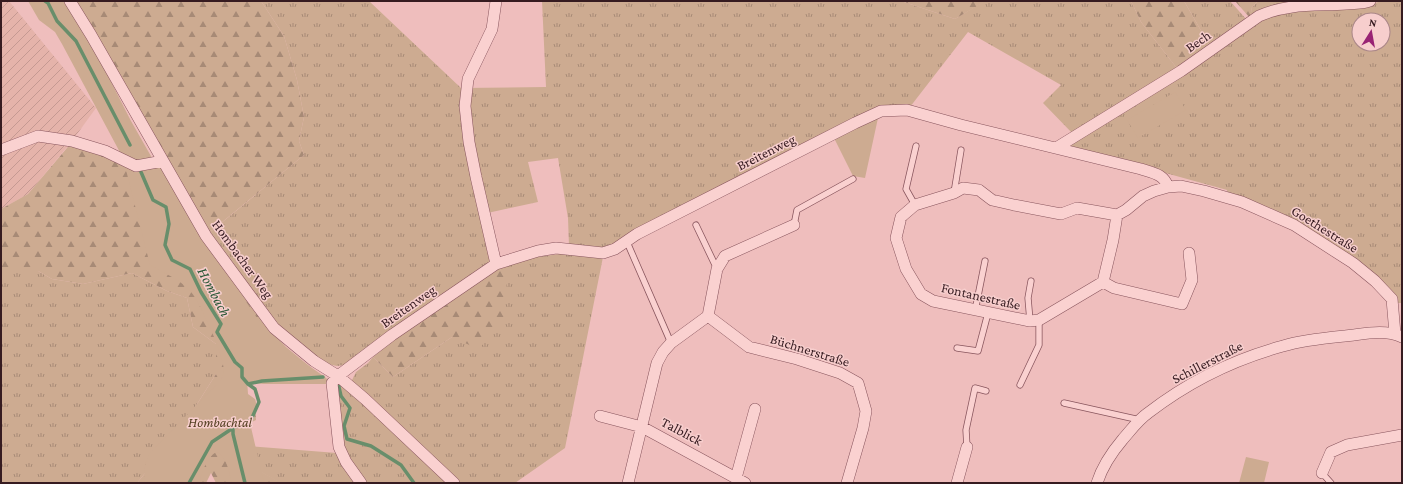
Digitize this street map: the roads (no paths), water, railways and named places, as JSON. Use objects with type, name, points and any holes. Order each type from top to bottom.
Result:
[{"type":"street","name":"Hombacher Weg","points":[[70,1],[206,236],[274,328],[314,361],[338,376],[365,399],[454,483]]},
{"type":"street","points":[[496,1],[492,29],[468,79],[465,106],[469,142],[496,264]]},
{"type":"street","name":"Bech","points":[[1056,148],[1181,71],[1260,16],[1270,11],[1293,6],[1332,5],[1370,1]]},
{"type":"street","name":"Breitenweg","points":[[338,376],[392,335],[496,264],[538,251],[556,248],[603,253],[615,249],[644,231],[881,111],[906,110],[1056,148]]},
{"type":"street","points":[[1,150],[38,136],[72,141],[105,152],[136,166],[163,161]]},
{"type":"street","points":[[1056,148],[1161,175],[1166,181],[1168,187]]},
{"type":"street","name":"Goethestraße","points":[[1117,215],[1126,210],[1143,196],[1168,187],[1181,186],[1242,202],[1294,225],[1353,263],[1375,281],[1392,299],[1398,336]]},
{"type":"street","points":[[915,205],[954,193],[962,188],[979,190],[992,200],[1061,214],[1077,208],[1117,215],[1103,282],[1035,321]]},
{"type":"street","name":"Fontanestraße","points":[[915,205],[901,217],[896,238],[906,269],[921,294],[933,301],[975,311],[1035,321]]},
{"type":"street","points":[[628,483],[657,363],[663,352],[671,343],[708,316],[717,269],[725,256],[794,225]]},
{"type":"street","points":[[1103,282],[1114,288],[1182,304],[1192,280],[1189,253]]},
{"type":"street","name":"Büchnerstraße","points":[[708,316],[749,347],[797,359],[840,373],[858,383],[866,412],[863,428],[847,483]]},
{"type":"street","name":"Schillerstraße","points":[[1097,483],[1099,476],[1113,452],[1140,420],[1176,394],[1207,376],[1240,360],[1284,345],[1374,333],[1398,336]]},
{"type":"street","points":[[338,376],[332,383],[339,447],[346,462],[361,483]]},
{"type":"street","points":[[741,480],[755,409]]},
{"type":"street","name":"Talblick","points":[[600,416],[642,427],[741,480]]},
{"type":"street","points":[[1322,474],[1331,452],[1347,445],[1402,436]]},
{"type":"street","points":[[957,483],[966,447]]},
{"type":"lane","points":[[915,205],[906,189],[916,146]]},
{"type":"lane","points":[[954,193],[961,150]]},
{"type":"lane","points":[[794,225],[796,210],[853,179]]},
{"type":"lane","points":[[696,225],[717,269]]},
{"type":"lane","points":[[626,242],[671,343]]},
{"type":"lane","points":[[975,311],[985,261]]},
{"type":"lane","points":[[1020,385],[1038,345],[1035,321],[1028,298],[1031,281]]},
{"type":"lane","points":[[956,348],[976,352],[979,350],[988,313]]},
{"type":"lane","points":[[966,447],[966,430],[975,388],[986,391]]},
{"type":"lane","points":[[1064,402],[1140,420]]},
{"type":"lane","points":[[1322,474],[1331,483]]},
{"type":"waterway","name":"Hombach","points":[[45,1],[48,3],[57,21],[76,41],[130,145]]},
{"type":"waterway","name":"Hombach","points":[[141,172],[153,200],[166,207],[169,224],[165,245],[172,260],[190,269],[201,292],[221,324],[217,332],[235,362],[242,368],[242,377],[248,384],[262,381],[323,377]]},
{"type":"waterway","name":"Hombach","points":[[338,383],[341,396],[350,408],[344,426],[347,439],[371,446],[401,465],[414,483]]},
{"type":"waterway","points":[[245,483],[233,434],[233,428],[251,420],[259,402],[255,389],[248,384]]},
{"type":"waterway","points":[[189,483],[212,442],[233,428]]},
{"type":"park label","name":"Hombachtal","points":[[220,422]]}]
